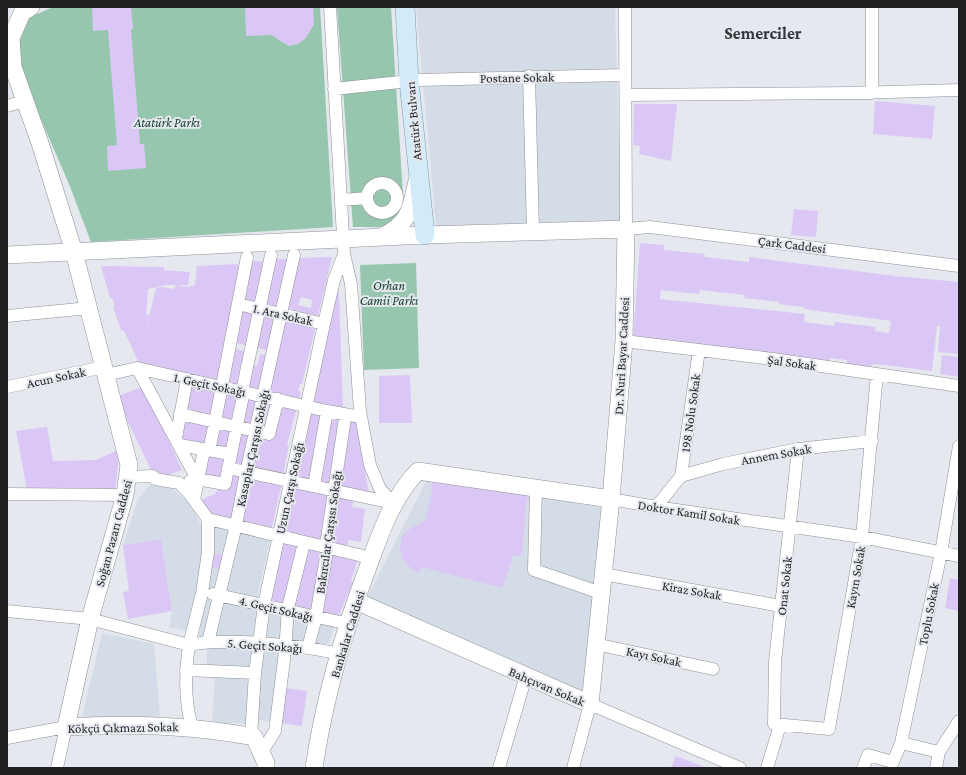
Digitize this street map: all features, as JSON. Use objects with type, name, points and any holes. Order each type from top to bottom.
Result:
[{"type":"main road","name":"Soğan Pazarı Caddesi","points":[[31,7],[22,13],[11,38],[13,67],[40,142],[74,252],[129,465],[124,495],[90,619],[66,727]]},
{"type":"main road","name":"Atatürk Bulvarı","points":[[405,7],[418,173],[425,235]]},
{"type":"main road","points":[[381,237],[402,224],[411,209],[418,173]]},
{"type":"main road","points":[[7,255],[74,252],[344,246],[381,237],[626,229]]},
{"type":"main road","name":"Dr. Nuri Bayar Caddesi","points":[[590,704],[602,574],[611,499],[624,341],[626,229]]},
{"type":"main road","name":"Doktor Kamil Sokak","points":[[418,471],[611,499]]},
{"type":"main road","name":"Bankalar Caddesi","points":[[314,768],[327,704],[356,601],[393,503],[406,484],[418,471]]},
{"type":"main road","name":"Bahçıvan Sokak","points":[[356,601],[590,704]]},
{"type":"main road","name":"Kökçü Çıkmazı Sokak","points":[[66,727],[145,725],[251,731]]},
{"type":"main road","points":[[251,731],[264,760]]},
{"type":"street","points":[[330,7],[344,246],[351,284],[357,380],[361,417],[370,465],[380,489],[393,503]]},
{"type":"street","name":"Dr. Nuri Bayar Caddesi","points":[[626,7],[626,229]]},
{"type":"street","points":[[872,7],[872,93]]},
{"type":"street","name":"Postane Sokak","points":[[334,89],[410,81],[529,76],[625,75]]},
{"type":"street","points":[[529,76],[533,231]]},
{"type":"street","points":[[626,96],[872,93],[959,90]]},
{"type":"street","points":[[7,106],[25,101]]},
{"type":"street","points":[[342,200],[367,198]]},
{"type":"street","name":"Çark Caddesi","points":[[626,229],[650,227],[959,266]]},
{"type":"street","name":"Uzun Çarşı Sokağı","points":[[251,731],[255,673],[264,605],[324,324],[334,280],[344,246]]},
{"type":"street","points":[[128,477],[153,476],[155,479],[179,483],[197,479],[225,484],[271,255]]},
{"type":"street","name":"Kasaplar Çarşısı Sokağı","points":[[208,642],[236,525],[246,472],[294,255]]},
{"type":"street","points":[[194,500],[203,455],[208,449],[223,386],[247,257]]},
{"type":"street","name":"1. Ara Sokak","points":[[242,305],[324,324]]},
{"type":"street","points":[[7,316],[89,308]]},
{"type":"street","name":"Şal Sokak","points":[[624,341],[959,386]]},
{"type":"street","name":"198 Nolu Sokak","points":[[681,476],[699,350]]},
{"type":"street","points":[[138,368],[197,479]]},
{"type":"street","name":"1. Geçit Sokağı","points":[[105,371],[138,368],[223,386],[348,416],[361,417]]},
{"type":"street","name":"Acun Sokak","points":[[7,387],[105,371]]},
{"type":"street","name":"Kayın Sokak","points":[[777,724],[829,729],[862,537],[877,374]]},
{"type":"street","points":[[178,442],[180,414],[187,379]]},
{"type":"street","points":[[180,414],[269,434],[278,399]]},
{"type":"street","points":[[314,486],[327,411]]},
{"type":"street","name":"Bakırcılar Çarşısı Sokağı","points":[[308,648],[316,617],[345,418],[348,416]]},
{"type":"street","name":"Annem Sokak","points":[[681,476],[723,464],[798,449],[872,441]]},
{"type":"street","points":[[178,442],[230,454]]},
{"type":"street","name":"Toplu Sokak","points":[[863,768],[868,755],[893,762],[901,743],[941,552],[959,446]]},
{"type":"street","name":"Onat Sokak","points":[[777,724],[775,662],[798,449]]},
{"type":"street","points":[[228,468],[393,503]]},
{"type":"street","points":[[656,507],[681,476]]},
{"type":"street","points":[[179,483],[208,519],[208,552],[202,593],[189,645],[186,670],[187,711],[192,727]]},
{"type":"street","points":[[536,488],[534,570],[601,593]]},
{"type":"street","points":[[7,494],[124,495]]},
{"type":"street","name":"Doktor Kamil Sokak","points":[[611,499],[862,537],[959,556]]},
{"type":"street","points":[[208,519],[304,543],[358,554],[371,559]]},
{"type":"street","points":[[264,760],[275,731],[286,646],[288,611],[304,543]]},
{"type":"street","name":"Kiraz Sokak","points":[[602,574],[781,606]]},
{"type":"street","name":"4. Geçit Sokağı","points":[[202,593],[220,595],[340,622],[347,629]]},
{"type":"street","points":[[7,611],[90,619],[189,645]]},
{"type":"street","name":"5. Geçit Sokağı","points":[[189,645],[208,642],[258,644],[308,648],[340,654]]},
{"type":"street","name":"Kayı Sokak","points":[[596,644],[713,669]]},
{"type":"street","points":[[186,670],[255,673]]},
{"type":"street","points":[[499,768],[526,676]]},
{"type":"street","points":[[573,768],[590,704]]},
{"type":"street","name":"Bahçıvan Sokak","points":[[590,704],[740,768]]},
{"type":"street","points":[[936,768],[939,752],[959,721]]},
{"type":"street","points":[[767,768],[777,724]]},
{"type":"street","name":"Kökçü Çıkmazı Sokak","points":[[7,738],[66,727]]},
{"type":"street","name":"Soğan Pazarı Caddesi","points":[[57,768],[66,727]]},
{"type":"street","points":[[901,743],[939,752]]},
{"type":"shaded area","points":[[416,7],[615,7],[621,220],[436,226]]},
{"type":"shaded area","points":[[428,478],[604,508],[589,694],[363,605]]},
{"type":"shaded area","points":[[155,479],[174,490],[185,499],[196,514],[203,531],[203,567],[187,631],[169,627],[172,611],[161,539],[123,545],[138,499]]},
{"type":"shaded area","points":[[213,522],[233,526],[218,594],[207,592]]},
{"type":"shaded area","points":[[239,528],[271,536],[256,602],[223,594]]},
{"type":"shaded area","points":[[206,595],[217,597],[206,639],[199,636]]},
{"type":"shaded area","points":[[221,598],[257,606],[253,641],[212,638]]},
{"type":"shaded area","points":[[267,608],[285,612],[282,642],[263,641]]},
{"type":"shaded area","points":[[291,614],[313,618],[308,642],[288,642]]},
{"type":"shaded area","points":[[318,619],[336,623],[328,644],[311,643]]},
{"type":"shaded area","points":[[102,633],[154,644],[160,717],[82,717]]},
{"type":"shaded area","points":[[207,645],[252,646],[251,669],[207,667]]},
{"type":"shaded area","points":[[262,646],[281,647],[274,722],[257,720]]},
{"type":"shaded area","points":[[215,674],[250,676],[247,724],[212,722]]},
{"type":"green space","name":"Atatürk Parkı","points":[[53,7],[320,7],[333,227],[91,242],[69,184],[16,62],[18,41],[26,19]]},
{"type":"green space","points":[[337,7],[391,7],[403,195],[398,217],[390,227],[353,227]]},
{"type":"green space","name":"Orhan Camii Parkı","points":[[416,263],[419,368],[364,370],[360,265]]},
{"type":"building","points":[[92,7],[131,7],[133,29],[131,29],[140,144],[144,144],[146,168],[108,171],[107,146],[117,145],[108,30],[93,31]]},
{"type":"building","points":[[245,7],[313,7],[314,24],[306,38],[298,44],[289,46],[272,35],[246,36]]},
{"type":"building","points":[[875,101],[935,106],[932,139],[873,134]]},
{"type":"building","points":[[634,104],[677,104],[671,161],[639,154],[640,146],[633,145]]},
{"type":"building","points":[[794,209],[818,211],[816,237],[791,235]]},
{"type":"building","points":[[640,243],[664,245],[664,250],[705,254],[704,257],[749,262],[749,257],[895,276],[959,282],[959,354],[938,352],[940,326],[937,326],[932,371],[885,365],[872,364],[871,367],[847,364],[847,360],[830,358],[830,362],[633,340]],"holes":[[[661,290],[699,294],[700,290],[745,295],[744,298],[779,302],[779,304],[804,307],[804,309],[891,321],[889,333],[875,331],[876,327],[835,322],[834,326],[804,322],[805,314],[660,299]]]},
{"type":"building","points":[[332,257],[317,320],[284,312],[297,258]],"holes":[[[301,297],[312,300],[311,308],[298,305]]]},
{"type":"building","points":[[273,259],[289,259],[278,312],[263,308]]},
{"type":"building","points":[[251,260],[267,262],[257,307],[243,304]]},
{"type":"building","points":[[237,264],[239,267],[236,283],[238,284],[220,383],[139,363],[124,331],[122,331],[120,327],[101,266],[164,267],[164,270],[190,272],[188,285],[177,285],[186,287],[195,285],[197,266]],"holes":[[[166,285],[177,285],[173,289],[161,287],[156,288],[146,329],[149,314],[146,315],[148,289]]]},
{"type":"building","points":[[334,291],[339,292],[343,409],[311,402]]},
{"type":"building","points":[[240,307],[257,311],[249,346],[235,343],[241,325]]},
{"type":"building","points":[[262,312],[278,315],[269,351],[255,347]]},
{"type":"building","points":[[283,316],[313,324],[312,329],[315,329],[302,384],[300,384],[298,391],[301,392],[299,400],[266,392]]},
{"type":"building","points":[[235,349],[248,352],[241,387],[226,384]]},
{"type":"building","points":[[260,354],[268,356],[259,391],[246,388],[251,365],[257,366]]},
{"type":"building","points":[[942,355],[959,357],[959,377],[940,374]]},
{"type":"building","points":[[410,375],[412,423],[379,423],[379,376]]},
{"type":"building","points":[[191,384],[218,391],[212,419],[187,414]]},
{"type":"building","points":[[144,386],[182,470],[168,475],[152,472],[116,397]]},
{"type":"building","points":[[226,392],[239,395],[234,425],[217,421]]},
{"type":"building","points":[[245,396],[258,399],[253,430],[240,424]]},
{"type":"building","points":[[264,400],[275,403],[268,431],[258,428]]},
{"type":"building","points":[[280,403],[297,407],[287,445],[289,445],[283,476],[249,468],[257,433],[272,437]]},
{"type":"building","points":[[309,410],[323,413],[312,481],[295,477]]},
{"type":"building","points":[[329,415],[343,418],[331,484],[318,481]]},
{"type":"building","points":[[347,418],[355,419],[369,493],[338,485]]},
{"type":"building","points":[[186,419],[212,424],[207,446],[182,442]]},
{"type":"building","points":[[218,425],[232,430],[228,450],[212,446]]},
{"type":"building","points":[[47,427],[53,461],[96,460],[120,449],[115,491],[27,490],[16,431]]},
{"type":"building","points":[[238,429],[251,433],[244,467],[231,464]]},
{"type":"building","points":[[209,453],[227,456],[222,480],[205,477]]},
{"type":"building","points":[[231,472],[244,475],[233,521],[206,512],[198,505],[203,499],[215,494],[219,488],[224,487],[227,491]]},
{"type":"building","points":[[248,475],[282,483],[271,531],[239,522]]},
{"type":"building","points":[[437,479],[529,494],[526,506],[522,555],[513,556],[502,588],[422,567],[419,573],[412,570],[402,558],[400,546],[402,536],[411,528],[425,521],[432,491],[431,484]]},
{"type":"building","points":[[293,485],[332,494],[324,544],[283,534]]},
{"type":"building","points":[[336,495],[354,498],[352,507],[365,509],[361,542],[348,540],[347,550],[328,546]]},
{"type":"building","points":[[161,539],[172,611],[128,619],[123,592],[129,591],[123,545]]},
{"type":"building","points":[[282,540],[300,544],[285,607],[269,603]]},
{"type":"building","points":[[306,545],[323,549],[311,612],[292,608]]},
{"type":"building","points":[[330,552],[358,559],[351,581],[353,582],[338,618],[318,614]]},
{"type":"building","points":[[212,553],[227,555],[224,570],[210,567]]},
{"type":"building","points":[[950,578],[959,580],[959,611],[945,608]]},
{"type":"building","points":[[285,688],[307,691],[302,726],[280,723]]},
{"type":"building","points":[[676,756],[707,768],[671,768]]},
{"type":"district","name":"Semerciler","points":[[763,33]]}]
